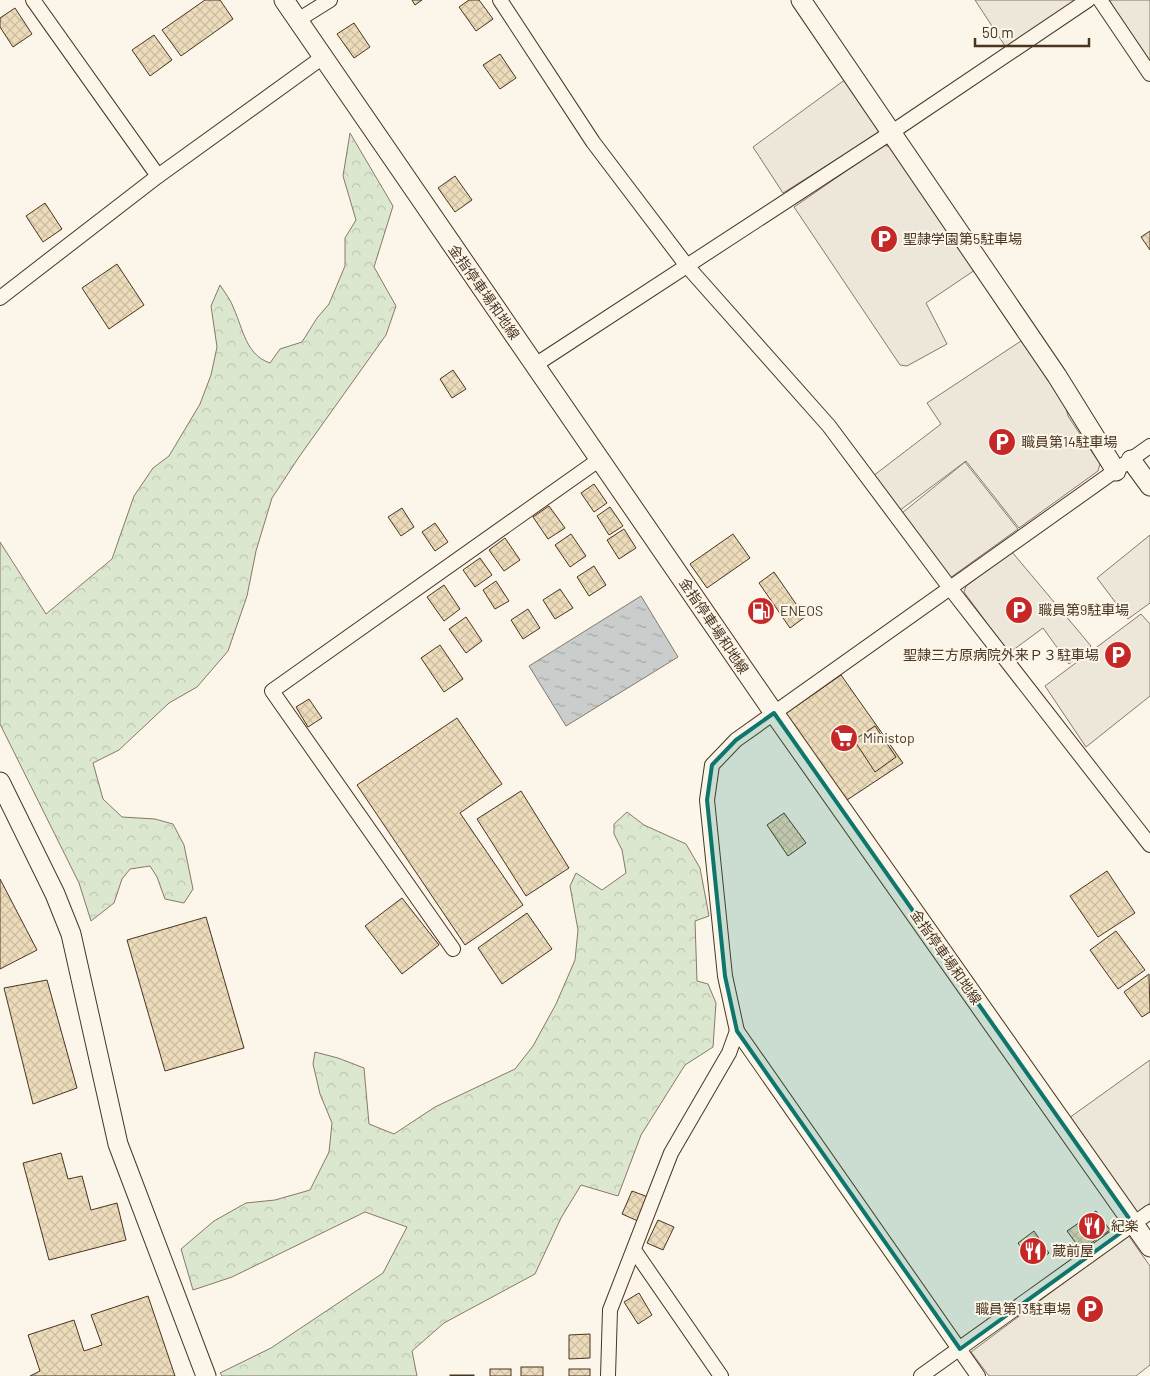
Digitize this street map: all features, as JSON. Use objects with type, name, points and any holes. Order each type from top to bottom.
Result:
[{"type":"main road","name":"金指停車場和地線","points":[[284,0],[774,713],[1150,1246]]},
{"type":"main road","points":[[802,0],[1057,376],[1123,466],[1150,486]]},
{"type":"main road","points":[[0,782],[55,894],[70,934],[118,1144],[206,1376]]},
{"type":"street","points":[[33,0],[158,176]]},
{"type":"street","points":[[298,20],[330,0]]},
{"type":"street","points":[[500,0],[593,142],[687,266],[830,426],[950,588],[1150,845]]},
{"type":"street","points":[[535,365],[892,132],[1088,0]]},
{"type":"street","points":[[1100,0],[1150,74]]},
{"type":"street","points":[[0,298],[158,176],[323,57]]},
{"type":"street","points":[[978,1376],[737,1031],[725,976],[707,800],[712,766],[736,740],[1150,446]]},
{"type":"street","points":[[453,949],[272,691],[600,459]]},
{"type":"street","points":[[608,1376],[610,1310],[671,1153],[729,1053],[737,1031]]},
{"type":"street","points":[[921,1376],[960,1350],[1150,1212]]},
{"type":"street","points":[[634,1250],[721,1376]]},
{"type":"highlighted area","points":[[774,713],[1133,1224],[960,1349],[737,1031],[725,976],[707,800],[712,765],[736,740]]},
{"type":"green space","points":[[350,133],[393,206],[374,267],[396,306],[386,335],[272,498],[256,551],[247,596],[228,651],[197,687],[169,703],[119,750],[93,763],[103,799],[122,817],[155,819],[173,824],[184,845],[193,889],[184,903],[165,899],[157,877],[150,866],[130,869],[122,879],[114,903],[91,921],[79,883],[0,724],[0,542],[46,614],[112,559],[134,496],[153,468],[169,456],[200,404],[211,375],[217,347],[211,306],[220,285],[233,306],[250,348],[262,359],[270,363],[280,349],[302,342],[317,318],[329,304],[345,266],[345,238],[356,220],[343,176]]},
{"type":"green space","points":[[627,812],[644,825],[686,844],[700,868],[709,916],[695,921],[697,981],[708,984],[716,1003],[713,1047],[685,1065],[641,1135],[618,1196],[581,1185],[561,1218],[535,1274],[444,1323],[412,1351],[417,1376],[222,1376],[220,1373],[271,1348],[383,1273],[407,1227],[365,1212],[232,1277],[193,1290],[181,1249],[214,1221],[246,1203],[275,1200],[310,1190],[329,1152],[332,1123],[320,1094],[313,1064],[315,1052],[364,1068],[369,1124],[394,1134],[435,1107],[515,1069],[533,1046],[556,1004],[575,960],[578,930],[570,886],[576,873],[602,890],[626,873],[622,850],[614,834],[614,824]]},
{"type":"shaded area","points":[[975,0],[1082,0],[1007,49]]},
{"type":"shaded area","points":[[1112,0],[1150,0],[1150,61],[1109,2]]},
{"type":"shaded area","points":[[846,79],[880,132],[783,193],[753,147]]},
{"type":"shaded area","name":"聖隷学園第5駐車場","points":[[884,145],[893,148],[975,270],[926,303],[947,344],[907,366],[900,365],[794,207]]},
{"type":"shaded area","name":"職員第14駐車場","points":[[1021,341],[1064,401],[1068,416],[1100,464],[1098,471],[1019,528],[966,461],[899,511],[873,476],[941,424],[927,403]]},
{"type":"shaded area","points":[[965,462],[1018,529],[950,578],[902,513]]},
{"type":"shaded area","points":[[1150,535],[1150,603],[1128,619],[1097,578]]},
{"type":"shaded area","name":"職員第9駐車場","points":[[1012,552],[1091,646],[1069,664],[1043,628],[1009,653],[964,592],[966,586]]},
{"type":"shaded area","name":"聖隷三方原病院外来Ｐ３駐車場","points":[[1141,614],[1150,624],[1150,696],[1086,747],[1045,686]]},
{"type":"shaded area","points":[[1150,1060],[1150,1203],[1137,1213],[1069,1118]]},
{"type":"shaded area","name":"職員第13駐車場","points":[[1128,1235],[1150,1266],[1150,1365],[1136,1376],[989,1376],[971,1352]]},
{"type":"water","points":[[641,596],[678,657],[566,726],[529,666]]},
{"type":"building","points":[[205,0],[220,0],[233,19],[181,56],[162,30]]},
{"type":"building","points":[[412,0],[422,0],[415,5]]},
{"type":"building","points":[[469,0],[479,0],[493,19],[476,31],[459,7]]},
{"type":"building","points":[[15,8],[32,34],[13,47],[0,27],[0,18]]},
{"type":"building","points":[[354,23],[370,47],[354,58],[337,34]]},
{"type":"building","points":[[154,35],[172,60],[150,76],[132,50]]},
{"type":"building","points":[[500,54],[516,78],[500,89],[483,65]]},
{"type":"building","points":[[455,176],[472,200],[455,212],[438,188]]},
{"type":"building","points":[[45,203],[62,229],[43,242],[26,216]]},
{"type":"building","points":[[1150,231],[1150,250],[1141,237]]},
{"type":"building","points":[[117,264],[144,305],[109,329],[82,288]]},
{"type":"building","points":[[453,370],[466,389],[452,398],[440,379]]},
{"type":"building","points":[[594,484],[607,503],[594,512],[581,493]]},
{"type":"building","points":[[549,506],[565,528],[548,539],[533,517]]},
{"type":"building","points":[[610,507],[623,526],[609,535],[597,516]]},
{"type":"building","points":[[402,508],[414,527],[401,536],[388,517]]},
{"type":"building","points":[[435,523],[448,542],[435,551],[422,532]]},
{"type":"building","points":[[624,529],[636,548],[619,559],[607,540]]},
{"type":"building","points":[[571,534],[586,556],[570,567],[555,545]]},
{"type":"building","points":[[733,534],[750,558],[707,588],[690,564]]},
{"type":"building","points":[[505,538],[520,560],[504,571],[489,550]]},
{"type":"building","points":[[480,558],[492,575],[475,587],[463,570]]},
{"type":"building","points":[[594,566],[606,585],[589,596],[577,577]]},
{"type":"building","points":[[774,572],[805,617],[790,628],[759,583]]},
{"type":"building","points":[[496,581],[509,601],[495,609],[483,590]]},
{"type":"building","points":[[444,585],[460,609],[444,621],[427,597]]},
{"type":"building","points":[[560,589],[573,608],[555,619],[543,600]]},
{"type":"building","points":[[528,609],[540,628],[523,639],[511,620]]},
{"type":"building","points":[[466,617],[482,641],[466,653],[449,629]]},
{"type":"building","points":[[440,645],[463,679],[444,692],[421,658]]},
{"type":"building","name":"Ministop","points":[[841,675],[903,763],[847,800],[785,714]]},
{"type":"building","points":[[309,699],[322,718],[308,727],[296,707]]},
{"type":"building","points":[[457,718],[502,784],[460,813],[523,905],[465,945],[357,785]]},
{"type":"building","points":[[875,726],[896,757],[875,772],[854,740]]},
{"type":"building","points":[[521,791],[569,868],[526,896],[477,819]]},
{"type":"building","points":[[784,813],[806,843],[788,856],[767,825]]},
{"type":"building","points":[[1107,871],[1135,913],[1098,937],[1070,896]]},
{"type":"building","points":[[0,879],[37,950],[0,969]]},
{"type":"building","points":[[402,898],[439,945],[402,974],[365,926]]},
{"type":"building","points":[[527,913],[552,949],[502,984],[478,948]]},
{"type":"building","points":[[206,917],[244,1048],[165,1071],[127,940]]},
{"type":"building","points":[[1116,931],[1145,970],[1118,989],[1090,950]]},
{"type":"building","points":[[1149,974],[1150,1012],[1142,1017],[1124,992]]},
{"type":"building","points":[[47,980],[77,1088],[33,1104],[4,988]]},
{"type":"building","points":[[61,1153],[68,1179],[82,1176],[91,1210],[117,1203],[126,1240],[49,1260],[23,1163]]},
{"type":"building","points":[[632,1191],[648,1197],[638,1221],[622,1214]]},
{"type":"building","points":[[1096,1211],[1110,1230],[1081,1250],[1067,1231]]},
{"type":"building","points":[[658,1220],[674,1227],[663,1250],[647,1243]]},
{"type":"building","points":[[1034,1231],[1049,1253],[1034,1265],[1018,1243]]},
{"type":"building","points":[[639,1293],[652,1315],[638,1324],[624,1302]]},
{"type":"building","points":[[148,1296],[175,1376],[30,1376],[40,1371],[28,1335],[74,1320],[84,1351],[102,1345],[91,1315]]},
{"type":"building","points":[[590,1334],[590,1358],[569,1359],[569,1335]]},
{"type":"building","points":[[521,1367],[543,1367],[543,1376],[521,1376]]},
{"type":"building","points":[[490,1369],[511,1369],[511,1376],[490,1376]]},
{"type":"building","points":[[569,1369],[590,1369],[590,1376],[569,1376]]},
{"type":"building","points":[[474,1375],[474,1376],[450,1376]]},
{"type":"place","name":"聖隷学園第5駐車場","points":[[884,239]]},
{"type":"place","name":"職員第14駐車場","points":[[1002,442]]},
{"type":"place","name":"職員第9駐車場","points":[[1019,610]]},
{"type":"place","name":"ENEOS","points":[[761,611]]},
{"type":"place","name":"聖隷三方原病院外来Ｐ３駐車場","points":[[1118,655]]},
{"type":"place","name":"Ministop","points":[[844,738]]},
{"type":"place","name":"紀楽","points":[[1092,1226]]},
{"type":"place","name":"蔵前屋","points":[[1033,1251]]},
{"type":"place","name":"職員第13駐車場","points":[[1090,1309]]}]
